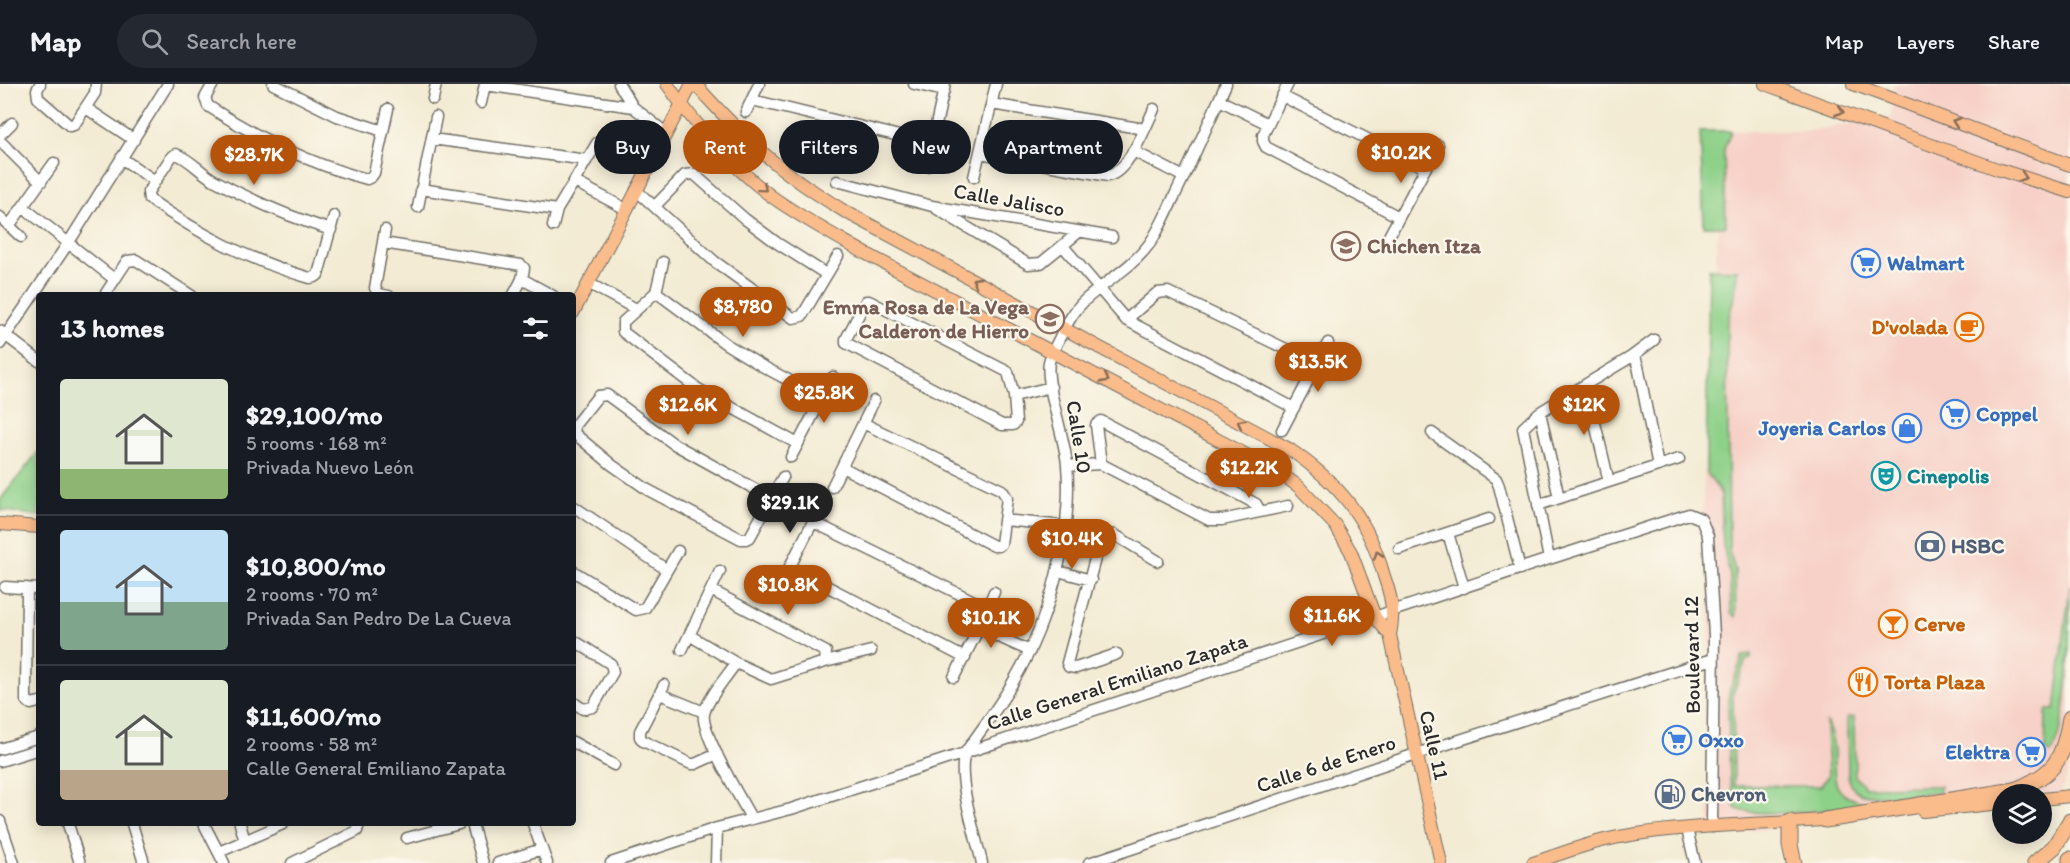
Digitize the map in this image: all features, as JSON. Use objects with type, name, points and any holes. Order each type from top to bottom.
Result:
[{"type":"highway","points":[[1825,820],[2015,790],[2036,781],[2053,768],[2064,748],[2070,718]]},
{"type":"highway","points":[[2035,863],[2054,847],[2070,821]]},
{"type":"highway","points":[[1790,822],[1790,845],[1794,863]]},
{"type":"main road","name":"Calle 11","points":[[667,84],[681,105],[737,167],[804,218],[862,252],[1277,471],[1298,486],[1329,518],[1351,552],[1375,617],[1390,635]]},
{"type":"main road","name":"Calle 11","points":[[694,84],[726,119],[756,146],[796,180],[834,205],[1289,449],[1312,465],[1351,505],[1378,552],[1392,611],[1390,635],[1441,863]]},
{"type":"main road","points":[[671,124],[694,84]]},
{"type":"main road","points":[[1765,84],[1997,169],[2070,192]]},
{"type":"main road","points":[[1853,84],[2070,165]]},
{"type":"main road","points":[[576,305],[644,174]]},
{"type":"main road","points":[[0,524],[36,527]]},
{"type":"main road","points":[[2052,798],[2070,796]]},
{"type":"main road","points":[[1533,863],[1623,836],[1992,804]]},
{"type":"street","points":[[40,84],[37,90],[38,98],[67,125],[74,125],[96,93],[96,84]]},
{"type":"street","points":[[36,359],[2,336],[69,242],[168,84]]},
{"type":"street","points":[[213,84],[205,98],[208,106],[247,131],[284,150],[334,170],[367,179],[374,173],[388,109]]},
{"type":"street","points":[[273,84],[337,116],[383,131]]},
{"type":"street","points":[[433,99],[436,84]]},
{"type":"street","points":[[481,103],[485,84],[633,107]]},
{"type":"street","points":[[619,84],[633,107],[650,120]]},
{"type":"street","points":[[746,112],[759,84]]},
{"type":"street","points":[[914,84],[944,88],[937,120]]},
{"type":"street","points":[[974,177],[996,84]]},
{"type":"street","name":"Calle 10","points":[[965,753],[1013,683],[1030,651],[1058,571],[1068,488],[1067,466],[1051,387],[1049,363],[1053,352],[1075,310],[1138,257],[1149,244],[1184,177],[1226,84]]},
{"type":"street","points":[[1288,84],[1263,135],[1266,147],[1399,217]]},
{"type":"street","points":[[1282,96],[1425,168]]},
{"type":"street","points":[[752,100],[891,134]]},
{"type":"street","points":[[1219,100],[1268,124]]},
{"type":"street","points":[[991,104],[1145,129]]},
{"type":"street","points":[[86,108],[134,140]]},
{"type":"street","points":[[980,153],[1108,176],[1121,170],[1154,109]]},
{"type":"street","points":[[418,207],[436,117]]},
{"type":"street","points":[[0,135],[12,123]]},
{"type":"street","points":[[432,139],[587,160]]},
{"type":"street","points":[[0,141],[41,182]]},
{"type":"street","points":[[1389,236],[1438,145]]},
{"type":"street","points":[[553,226],[557,210],[594,148]]},
{"type":"street","points":[[1133,151],[1184,177]]},
{"type":"street","points":[[331,230],[285,215],[247,198],[210,178],[176,154],[172,156],[148,192],[149,199],[181,221],[240,254],[284,271],[315,278],[318,274],[331,230],[334,216]]},
{"type":"street","points":[[122,158],[155,181]]},
{"type":"street","points":[[9,226],[54,164]]},
{"type":"street","points":[[655,206],[685,175],[694,174],[745,219],[777,243],[826,274]]},
{"type":"street","name":"Calle Jalisco","points":[[837,181],[932,206],[1112,237]]},
{"type":"street","points":[[575,182],[626,209]]},
{"type":"street","points":[[421,189],[557,210]]},
{"type":"street","points":[[636,190],[714,261],[793,318],[802,316],[838,256]]},
{"type":"street","name":"Calle Jalisco","points":[[932,206],[1028,264],[1041,263],[1079,232]]},
{"type":"street","points":[[23,207],[114,279]]},
{"type":"street","points":[[0,217],[21,237]]},
{"type":"street","points":[[378,292],[375,288],[385,230]]},
{"type":"street","points":[[383,243],[521,265],[524,268],[522,279],[515,292]]},
{"type":"street","name":"Calle Jalisco","points":[[1063,246],[1126,320]]},
{"type":"street","points":[[106,292],[127,261],[136,260],[186,292]]},
{"type":"street","points":[[663,262],[656,292],[622,322],[623,332],[698,389],[798,444]]},
{"type":"street","points":[[522,279],[546,292]]},
{"type":"street","points":[[588,283],[636,309]]},
{"type":"street","points":[[656,292],[726,344],[822,398]]},
{"type":"street","points":[[1294,408],[1126,320],[1156,293],[1168,292],[1317,364]]},
{"type":"street","points":[[868,301],[1005,369],[1011,377],[1014,396],[1016,422],[1013,425],[1002,425],[846,343],[846,339],[868,301]]},
{"type":"street","points":[[1549,559],[1522,433],[1526,423],[1654,340]]},
{"type":"street","points":[[1282,430],[1328,343]]},
{"type":"street","points":[[1631,357],[1636,360],[1638,366],[1658,466]]},
{"type":"street","points":[[791,457],[833,377]]},
{"type":"street","points":[[1586,385],[1609,482]]},
{"type":"street","points":[[1014,396],[1051,387]]},
{"type":"street","points":[[576,423],[598,396],[607,395],[674,444],[771,498]]},
{"type":"street","points":[[832,487],[874,401]]},
{"type":"street","points":[[576,409],[583,413]]},
{"type":"street","points":[[1540,412],[1559,498]]},
{"type":"street","points":[[1101,464],[1096,425],[1101,421],[1256,504],[1260,512]]},
{"type":"street","points":[[842,467],[994,546],[1001,544],[1007,498],[1002,490],[863,423]]},
{"type":"street","points":[[1432,433],[1496,479],[1520,569]]},
{"type":"street","points":[[576,435],[612,465],[648,490],[741,539],[750,537],[783,477]]},
{"type":"street","points":[[1538,505],[1679,459]]},
{"type":"street","points":[[1067,466],[1101,464],[1209,520],[1222,520],[1288,506]]},
{"type":"street","points":[[782,582],[824,500]]},
{"type":"street","points":[[576,508],[667,570]]},
{"type":"street","name":"Calle General Emiliano Zapata","points":[[611,863],[717,828],[790,809],[965,753],[1682,516],[1695,515],[1701,519]]},
{"type":"street","points":[[1399,549],[1489,519]]},
{"type":"street","name":"Boulevard 12","points":[[1701,519],[1708,536],[1714,635],[1712,827]]},
{"type":"street","points":[[1004,520],[1065,526]]},
{"type":"street","points":[[813,522],[988,608]]},
{"type":"street","points":[[1448,533],[1464,588]]},
{"type":"street","points":[[1117,654],[1076,668],[1067,663],[1100,540],[1106,534],[1115,535],[1158,561]]},
{"type":"street","points":[[576,573],[636,610],[641,610],[645,608],[678,551]]},
{"type":"street","points":[[790,567],[965,658]]},
{"type":"street","points":[[682,650],[720,571]]},
{"type":"street","points":[[1058,571],[1091,580]]},
{"type":"street","points":[[5,587],[36,589]]},
{"type":"street","points":[[27,588],[26,700],[31,704],[36,703]]},
{"type":"street","points":[[711,590],[826,652],[825,662]]},
{"type":"street","points":[[954,677],[980,628],[994,592]]},
{"type":"street","points":[[980,628],[1030,651]]},
{"type":"street","points":[[688,635],[736,663],[771,679],[825,662],[871,651]]},
{"type":"street","points":[[576,642],[611,664],[613,672],[593,707],[583,709],[576,704]]},
{"type":"street","name":"Calle 6 de Enero","points":[[1089,863],[1416,754],[1713,659]]},
{"type":"street","points":[[736,663],[705,712],[705,728],[751,818]]},
{"type":"street","points":[[705,712],[662,689],[640,731],[640,737],[643,741],[691,764],[717,754]]},
{"type":"street","points":[[0,749],[36,738]]},
{"type":"street","points":[[576,744],[614,765]]},
{"type":"street","points":[[0,761],[36,750]]},
{"type":"street","points":[[965,753],[962,761],[963,779],[982,863]]},
{"type":"street","points":[[0,821],[14,863]]},
{"type":"street","points":[[69,826],[80,863]]},
{"type":"street","points":[[133,826],[144,863]]},
{"type":"street","points":[[205,826],[224,863]]},
{"type":"street","points":[[241,826],[245,840]]},
{"type":"street","points":[[219,852],[278,826]]},
{"type":"street","points":[[292,863],[357,831],[358,826]]},
{"type":"street","points":[[407,838],[452,826]]},
{"type":"street","points":[[473,826],[483,863]]},
{"type":"street","points":[[534,826],[547,863]]},
{"type":"street","points":[[716,863],[717,828]]},
{"type":"street","points":[[1688,829],[1695,863]]},
{"type":"street","points":[[498,863],[542,849]]},
{"type":"shaded area","points":[[1894,84],[2070,84],[2070,766],[2060,795],[2052,795],[2052,784],[1992,784],[1992,797],[1833,822],[1709,835],[1710,539],[1702,516],[1722,154],[1731,131],[1810,131],[1891,116]]},
{"type":"green space","points":[[1700,131],[1731,131],[1724,150],[1726,226],[1704,226]]},
{"type":"green space","points":[[1709,269],[1737,270],[1735,294],[1727,324],[1729,551],[1735,570],[1736,617],[1731,613],[1730,576],[1723,545],[1721,494],[1707,473],[1706,466]]},
{"type":"green space","points":[[36,455],[36,516],[0,510],[0,500]]},
{"type":"green space","points":[[2070,586],[2068,675],[2065,701],[2057,743],[2050,754],[2045,750],[2046,714],[2047,710],[2055,710]]},
{"type":"green space","points":[[1751,654],[1751,659],[1746,660],[1733,693],[1734,786],[1821,786],[1828,775],[1826,722],[1832,738],[1838,787],[1845,795],[1859,801],[1882,805],[1783,813],[1763,813],[1735,808],[1730,780],[1728,700],[1743,656]]},
{"type":"green space","points":[[1854,717],[1855,776],[1865,787],[1940,786],[1940,792],[1874,796],[1858,792],[1851,785],[1848,776],[1847,718]]},
{"type":"place","name":"Chichen Itza","points":[[1346,246]]},
{"type":"place","name":"Walmart","points":[[1866,263]]},
{"type":"place","name":"Emma Rosa de La Vega Calderon de Hierro","points":[[1050,319]]},
{"type":"place","name":"D'volada","points":[[1969,327]]},
{"type":"place","name":"Coppel","points":[[1955,414]]},
{"type":"place","name":"Joyeria Carlos","points":[[1907,428]]},
{"type":"place","name":"Cinepolis","points":[[1886,476]]},
{"type":"place","name":"HSBC","points":[[1930,546]]},
{"type":"place","name":"Cerve","points":[[1893,624]]},
{"type":"place","name":"Torta Plaza","points":[[1863,682]]},
{"type":"place","name":"Oxxo","points":[[1677,740]]},
{"type":"place","name":"Elektra","points":[[2031,752]]},
{"type":"place","name":"Chevron","points":[[1670,794]]}]
